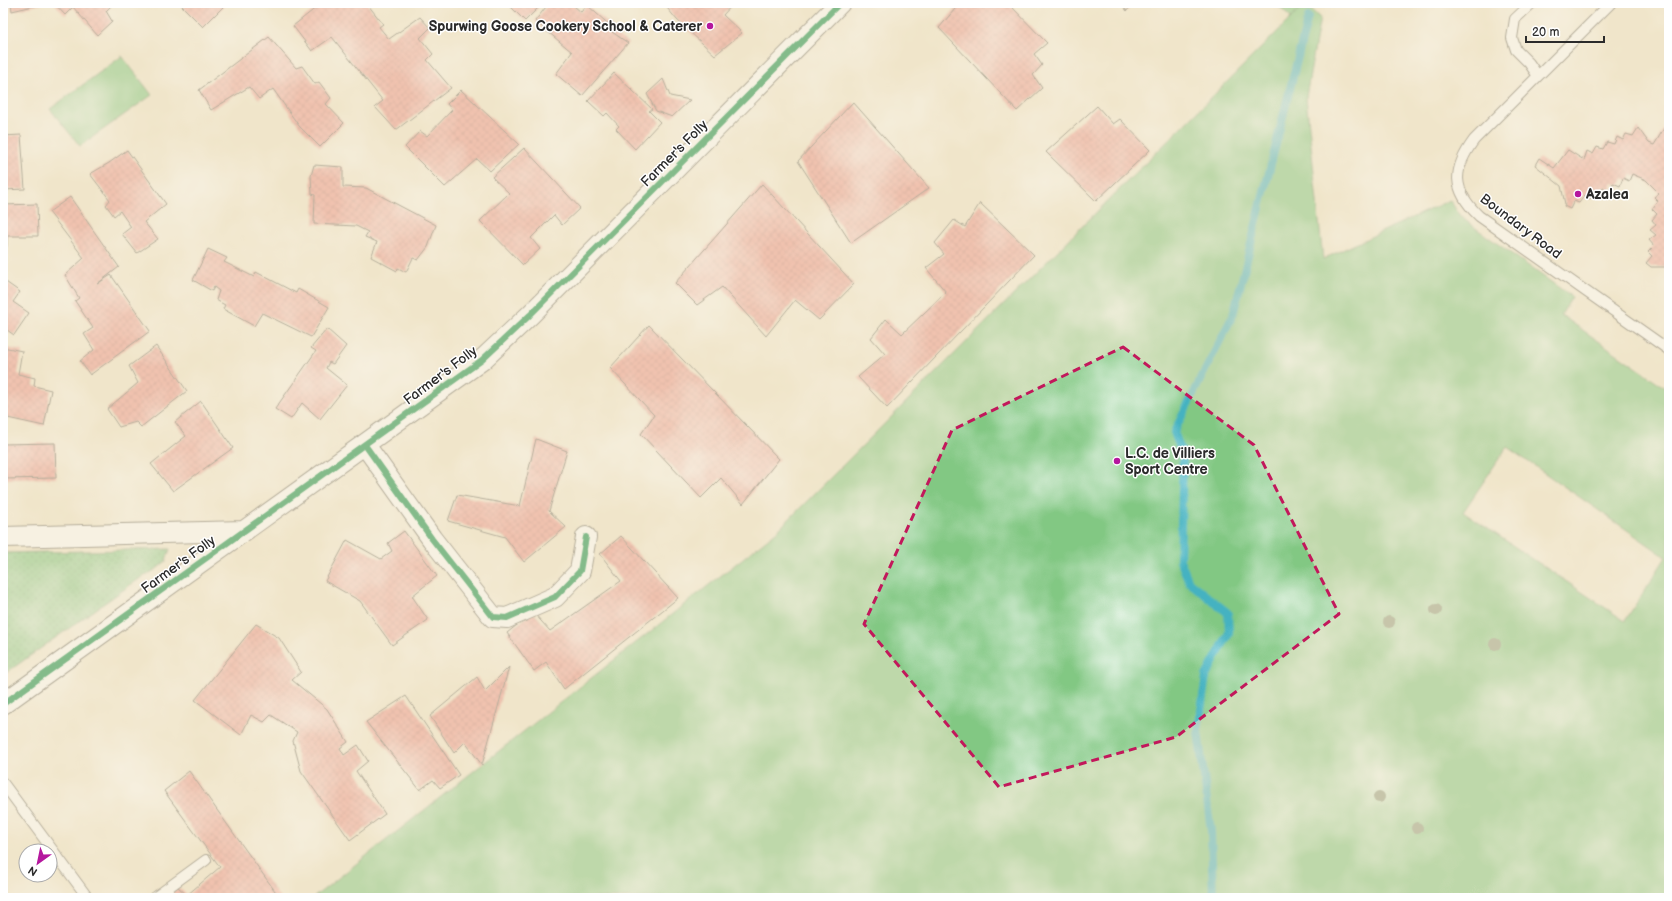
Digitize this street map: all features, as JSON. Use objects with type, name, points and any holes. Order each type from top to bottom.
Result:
[{"type":"street","name":"Farmer's Folly","points":[[3,704],[482,360],[530,315],[840,3]]},
{"type":"street","points":[[364,445],[432,539],[493,617],[507,618],[554,596],[580,571],[586,537]]},
{"type":"street","name":"Farmer's Folly","points":[[3,537],[244,531]]},
{"type":"lane","points":[[1532,3],[1515,19],[1512,38],[1516,50],[1529,63],[1538,76]]},
{"type":"lane","name":"Boundary Road","points":[[1611,3],[1474,140],[1463,155],[1459,167],[1458,182],[1461,194],[1469,206],[1479,216],[1669,350]]},
{"type":"lane","points":[[3,783],[88,898]]},
{"type":"lane","points":[[154,898],[206,860]]},
{"type":"highlighted area","points":[[1123,347],[1254,445],[1339,614],[1176,737],[999,787],[864,624],[952,430]]},
{"type":"green space","points":[[1275,3],[1307,3],[1291,18]]},
{"type":"green space","name":"L.C. de Villiers Sport Centre","points":[[1305,4],[1320,18],[1306,97],[1323,259],[1450,200],[1460,216],[1470,224],[1572,297],[1561,315],[1669,390],[1669,898],[313,898],[776,532]],"holes":[[[1507,447],[1666,557],[1625,621],[1463,512]]]},
{"type":"green space","points":[[122,56],[152,95],[80,146],[50,109]]},
{"type":"green space","points":[[170,549],[166,561],[158,568],[133,583],[3,675],[3,553]]},
{"type":"building","points":[[11,3],[42,3],[42,4],[12,11]]},
{"type":"building","points":[[54,3],[108,3],[111,6],[106,11],[112,21],[97,35],[73,7],[65,15]]},
{"type":"building","points":[[179,3],[224,3],[226,4],[203,27]]},
{"type":"building","points":[[322,3],[370,3],[368,5],[383,24],[379,27],[389,39],[420,17],[430,28],[420,38],[433,54],[427,60],[451,88],[396,130],[375,107],[383,101],[332,37],[312,51],[293,26]]},
{"type":"building","points":[[507,3],[543,3],[525,21]]},
{"type":"building","points":[[549,3],[576,3],[574,6],[581,12],[587,5],[614,29],[612,32],[628,43],[582,96],[556,74],[572,52],[535,21]]},
{"type":"building","name":"Spurwing Goose Cookery School & Caterer","points":[[663,3],[734,3],[723,15],[742,33],[715,55],[677,20]]},
{"type":"building","points":[[960,3],[1008,3],[1047,43],[1034,54],[1042,65],[1033,75],[1042,88],[1017,111],[939,28]]},
{"type":"building","points":[[1120,3],[1133,3],[1127,11]]},
{"type":"building","points":[[269,37],[296,68],[302,66],[315,84],[319,82],[331,98],[326,104],[344,123],[320,147],[299,126],[273,89],[259,99],[249,87],[211,110],[199,90]]},
{"type":"building","points":[[614,73],[652,109],[649,111],[660,122],[635,149],[616,129],[619,126],[607,113],[604,116],[588,101]]},
{"type":"building","points":[[663,79],[670,96],[690,100],[672,117],[656,111],[647,94]]},
{"type":"building","points":[[461,90],[519,144],[490,171],[477,159],[445,187],[405,147],[420,131],[427,136],[452,110],[447,104]]},
{"type":"building","points":[[853,102],[929,188],[851,243],[798,161]]},
{"type":"building","points":[[1097,106],[1113,124],[1120,119],[1150,150],[1096,201],[1046,152]]},
{"type":"building","name":"Azalea","points":[[1669,120],[1669,260],[1666,267],[1651,267],[1646,263],[1652,256],[1648,252],[1654,246],[1649,240],[1656,235],[1650,230],[1656,225],[1652,220],[1657,214],[1652,209],[1658,201],[1654,197],[1659,193],[1646,180],[1632,174],[1629,181],[1623,178],[1620,186],[1613,183],[1610,191],[1603,187],[1599,194],[1594,192],[1590,199],[1585,195],[1579,203],[1574,201],[1570,209],[1564,206],[1565,204],[1561,186],[1535,165],[1539,158],[1554,168],[1568,150],[1584,160],[1587,151],[1593,154],[1597,147],[1603,149],[1607,142],[1614,144],[1617,137],[1623,140],[1626,134],[1633,136],[1638,128],[1649,143],[1654,145]]},
{"type":"building","points":[[21,135],[25,189],[3,190],[3,136]]},
{"type":"building","points":[[524,148],[580,208],[562,225],[554,215],[531,238],[540,249],[523,265],[480,221],[509,193],[492,177]]},
{"type":"building","points":[[127,150],[166,204],[144,222],[158,239],[137,253],[122,234],[131,227],[120,211],[114,216],[106,205],[110,200],[90,174]]},
{"type":"building","points":[[314,165],[343,167],[343,187],[366,188],[436,225],[428,247],[418,260],[413,258],[406,272],[398,268],[397,271],[371,257],[377,242],[365,237],[368,232],[356,226],[314,224],[315,195],[312,194],[311,176]]},
{"type":"building","points":[[762,184],[854,284],[819,320],[795,300],[766,336],[722,287],[697,305],[675,283]]},
{"type":"building","points":[[70,197],[119,267],[97,284],[111,275],[150,331],[90,375],[80,361],[94,350],[84,334],[93,328],[75,301],[79,298],[65,275],[84,258],[49,212]]},
{"type":"building","points":[[980,203],[1034,255],[887,408],[858,377],[885,354],[871,338],[886,319],[902,334],[946,292],[926,268],[944,254],[935,243],[954,220],[965,227]]},
{"type":"building","points":[[37,204],[38,236],[7,236],[7,246],[3,252],[3,205]]},
{"type":"building","points":[[208,249],[227,258],[224,262],[254,277],[256,272],[296,293],[298,289],[329,307],[311,337],[262,313],[254,326],[223,309],[225,305],[216,300],[219,291],[214,287],[212,291],[193,280]]},
{"type":"building","points":[[3,280],[20,292],[13,302],[29,313],[14,335],[3,327]]},
{"type":"building","points":[[649,325],[779,459],[743,504],[721,478],[701,498],[641,434],[654,415],[610,368]]},
{"type":"building","points":[[327,329],[346,346],[333,364],[329,362],[326,368],[347,385],[320,419],[302,403],[291,419],[275,409],[316,351],[311,348]]},
{"type":"building","points":[[156,346],[187,391],[141,427],[136,422],[119,427],[107,409],[138,383],[129,366]]},
{"type":"building","points":[[3,347],[22,351],[18,374],[35,378],[34,386],[51,390],[44,426],[3,417]]},
{"type":"building","points":[[201,401],[233,448],[173,491],[151,464],[186,436],[175,422]]},
{"type":"building","points":[[536,439],[567,451],[549,511],[566,527],[524,562],[505,537],[448,521],[457,495],[520,506]]},
{"type":"building","points":[[55,443],[56,478],[3,479],[3,444]]},
{"type":"building","points":[[404,531],[437,576],[412,596],[428,620],[392,645],[360,601],[325,581],[347,540],[381,559],[392,551],[388,543]]},
{"type":"building","points":[[621,536],[678,598],[564,689],[546,662],[534,671],[507,633],[533,612],[550,631],[621,581],[600,554]]},
{"type":"building","points":[[256,624],[279,638],[301,672],[292,680],[327,709],[348,742],[340,748],[344,755],[358,745],[368,761],[356,771],[385,814],[350,840],[301,771],[293,741],[297,732],[271,715],[264,722],[251,715],[241,735],[195,700]]},
{"type":"building","points":[[509,667],[482,765],[465,742],[454,753],[430,716],[477,677],[485,691]]},
{"type":"building","points":[[406,696],[459,775],[440,788],[433,780],[420,790],[366,722]]},
{"type":"building","points":[[189,771],[280,898],[165,898],[178,887],[187,895],[220,867],[164,791]]},
{"type":"waterway","points":[[1213,898],[1211,831],[1198,731],[1206,676],[1229,633],[1228,613],[1189,582],[1180,560],[1183,456],[1174,432],[1233,315],[1308,17]]},
{"type":"cycle path","points":[[3,704],[482,360],[530,315],[840,3]]},
{"type":"cycle path","points":[[365,445],[432,539],[493,617],[507,618],[555,597],[580,571],[586,537]]},
{"type":"place","name":"Spurwing Goose Cookery School & Caterer","points":[[710,26]]},
{"type":"place","name":"Azalea","points":[[1578,194]]},
{"type":"place","name":"L.C. de Villiers Sport Centre","points":[[1117,461]]}]
